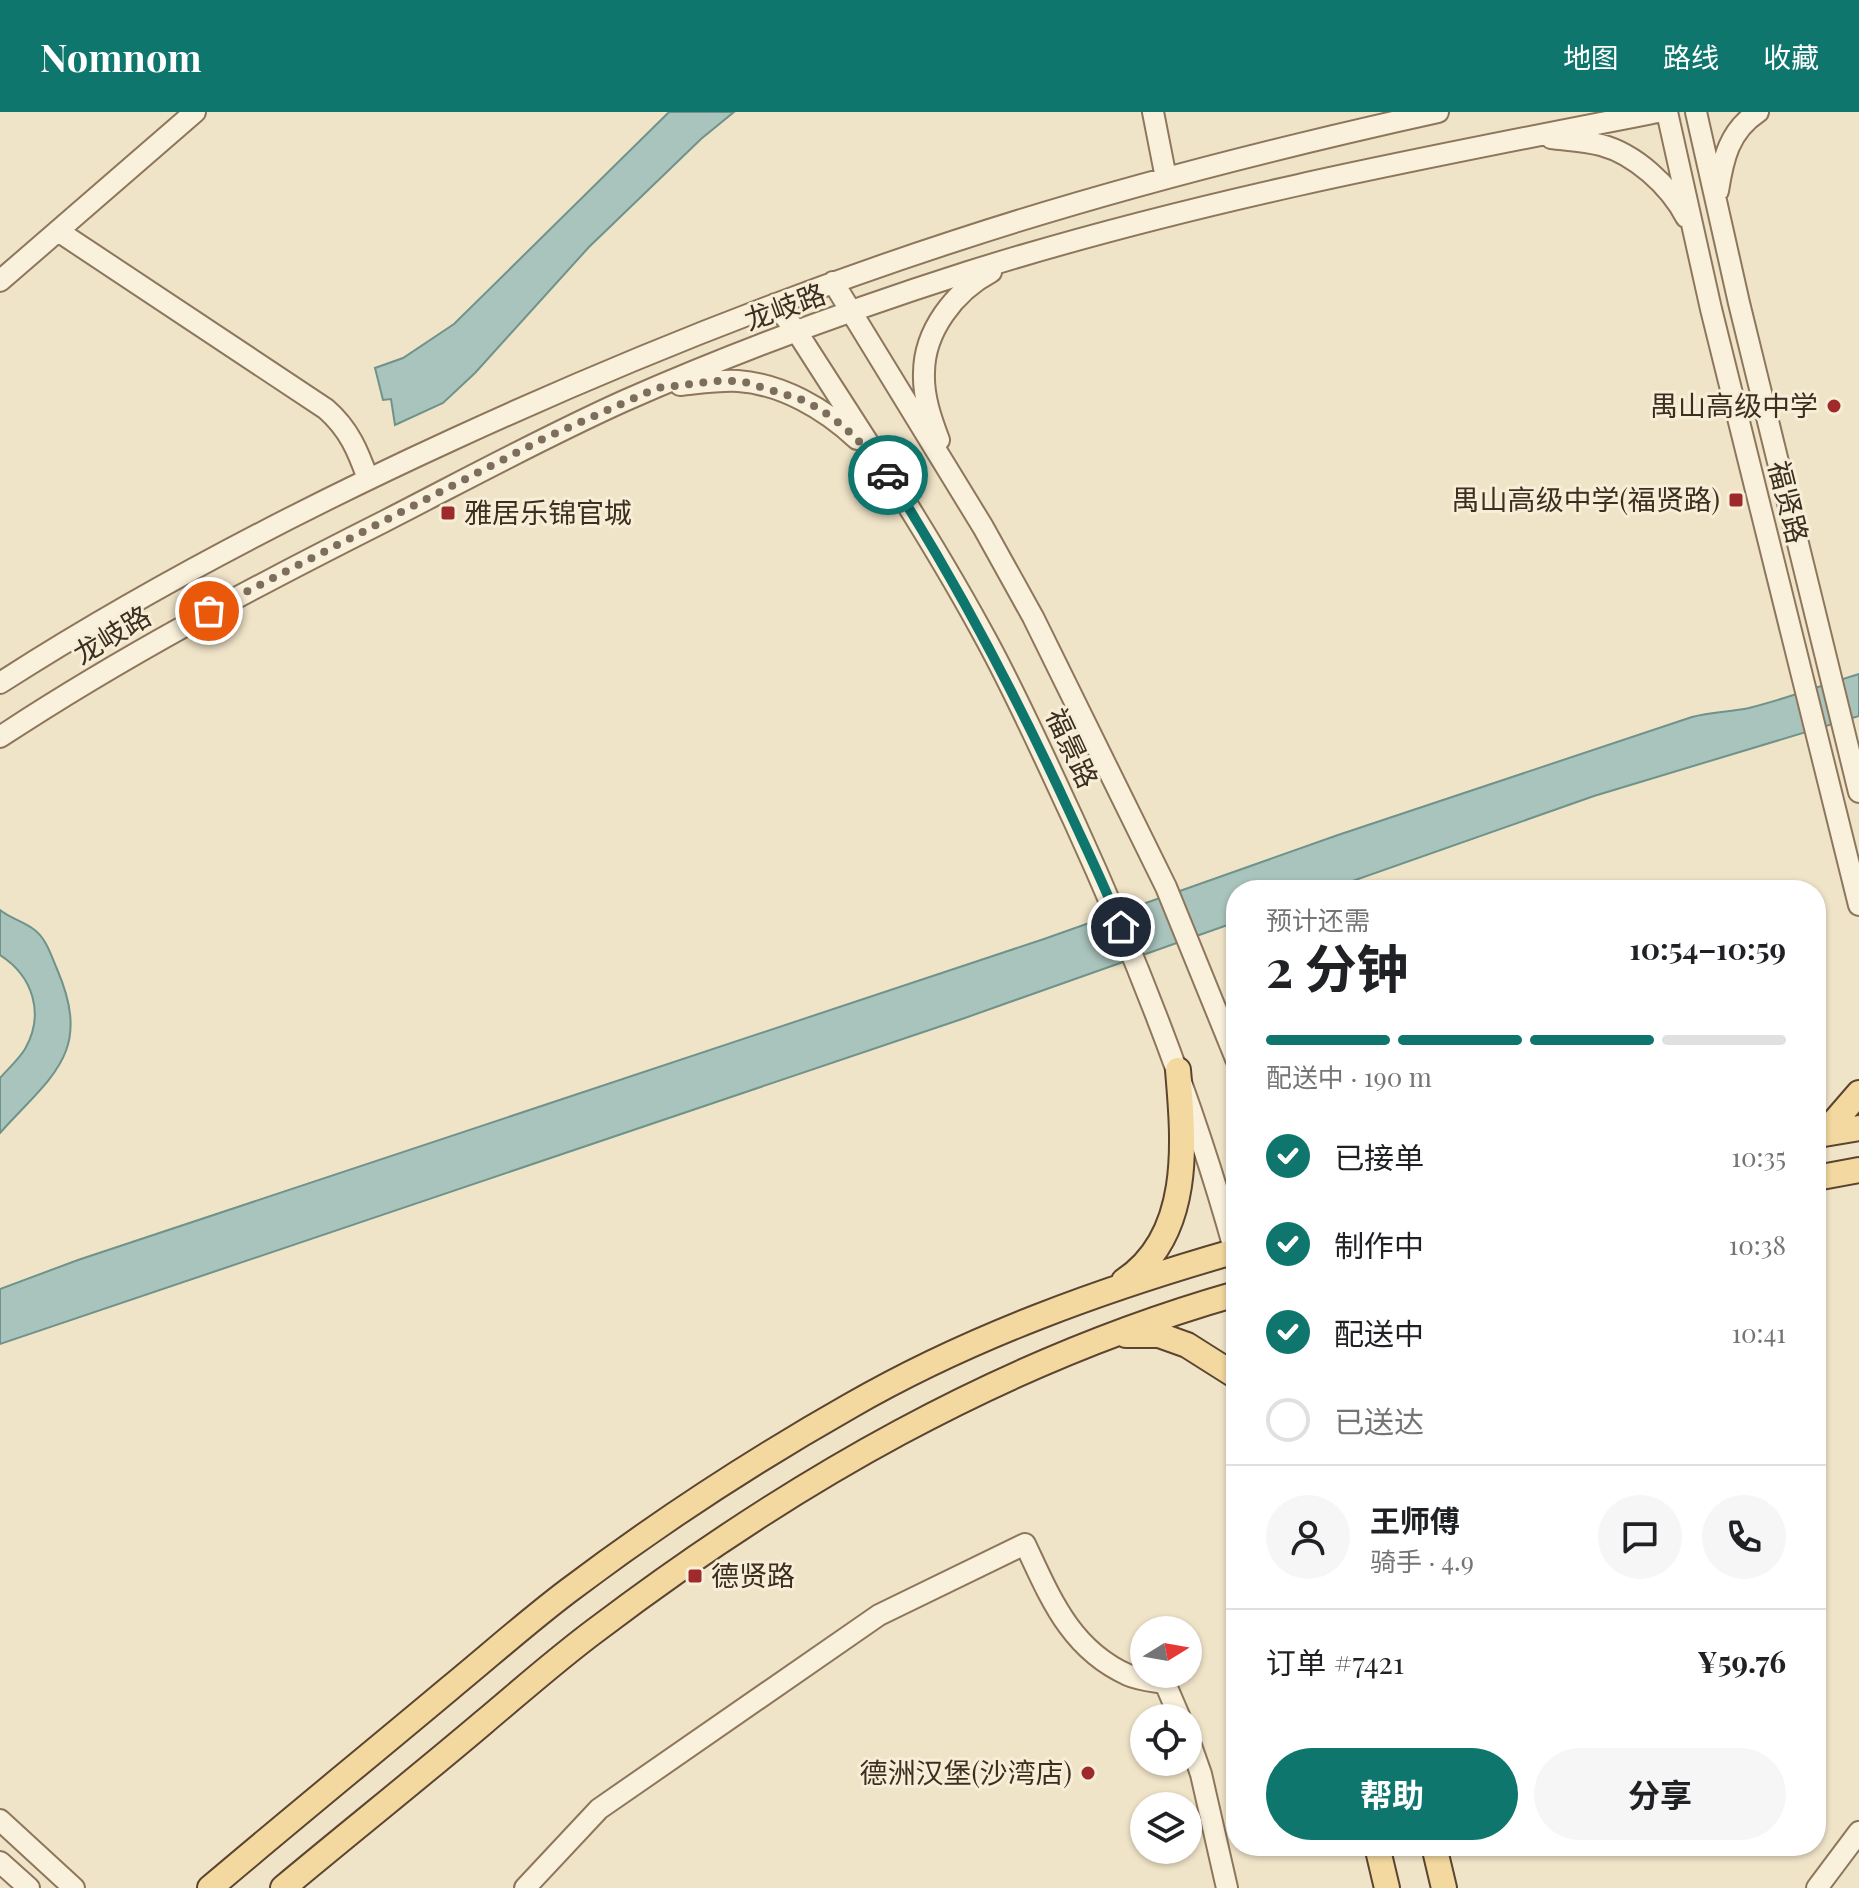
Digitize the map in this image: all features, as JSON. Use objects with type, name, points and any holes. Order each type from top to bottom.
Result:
[{"type":"main road","points":[[1109,1291],[1138,1272],[1167,1228],[1177,1202],[1183,1157],[1178,1070]]},
{"type":"main road","points":[[1826,1128],[1859,1093]]},
{"type":"main road","points":[[1826,1133],[1859,1128]]},
{"type":"main road","points":[[1826,1176],[1859,1170]]},
{"type":"main road","points":[[1826,1179],[1859,1184]]},
{"type":"main road","points":[[210,1888],[516,1632],[667,1520],[772,1453],[877,1392],[1017,1326],[1109,1291],[1226,1256]]},
{"type":"main road","points":[[283,1888],[546,1669],[694,1560],[872,1446],[979,1392],[1111,1335],[1226,1297]]},
{"type":"main road","points":[[1111,1335],[1159,1335],[1187,1345],[1226,1370]]},
{"type":"main road","points":[[1379,1856],[1387,1888]]},
{"type":"main road","points":[[1436,1856],[1444,1888]]},
{"type":"street","points":[[0,281],[195,112]]},
{"type":"street","points":[[1153,112],[1166,178]]},
{"type":"street","name":"龙岐路","points":[[0,683],[166,583],[368,479],[601,373],[833,282],[972,235],[1267,151],[1438,112]]},
{"type":"street","name":"龙岐路","points":[[0,737],[126,658],[252,588],[545,438],[657,388],[797,332],[1022,256],[1264,191],[1658,112]]},
{"type":"street","name":"福贤路","points":[[1667,112],[1693,231],[1859,905]]},
{"type":"street","name":"福贤路","points":[[1696,112],[1825,662],[1859,792]]},
{"type":"street","points":[[1716,203],[1723,160],[1733,136],[1747,119],[1758,112]]},
{"type":"street","points":[[1535,136],[1602,145],[1632,159],[1666,189],[1693,231]]},
{"type":"street","points":[[58,231],[326,409],[352,438],[368,479]]},
{"type":"street","points":[[959,488],[931,416],[924,374],[927,351],[950,304],[978,279],[1022,256]]},
{"type":"street","name":"福景路","points":[[833,282],[959,488],[1033,617],[1166,887],[1226,1034]]},
{"type":"street","name":"福景路","points":[[775,304],[797,332],[939,555],[989,643],[1038,742],[1113,907],[1178,1070],[1226,1220]]},
{"type":"street","points":[[657,388],[717,381],[741,381],[766,387],[820,409],[843,426],[878,460]]},
{"type":"street","points":[[525,1888],[599,1809],[879,1615],[1025,1544],[1058,1615],[1089,1650],[1130,1676],[1165,1683],[1174,1704]]},
{"type":"street","points":[[1201,1776],[1227,1888]]},
{"type":"street","points":[[0,1820],[74,1888]]},
{"type":"street","points":[[1817,1888],[1859,1832]]},
{"type":"street","points":[[0,1862],[29,1888]]},
{"type":"water","points":[[669,112],[734,112],[701,139],[589,247],[475,373],[443,403],[395,425],[391,399],[383,400],[375,368],[403,358],[454,324]]},
{"type":"water","points":[[1859,674],[1859,716],[1594,796],[1355,880],[1226,880],[1226,926],[962,1019],[0,1344],[0,1289],[78,1260],[1044,939],[1338,835],[1692,717],[1777,700]]},
{"type":"water","points":[[0,910],[32,928],[44,941],[67,998],[71,1022],[62,1061],[36,1095],[0,1133],[0,1078],[25,1049],[31,1036],[35,1009],[28,985],[21,974],[0,955]]},
{"type":"way so far","points":[[209,611],[545,438],[657,388],[741,381],[800,399],[843,426],[878,460],[888,475]]},
{"type":"place","name":"禺山高级中学","points":[[1834,406]]},
{"type":"place","name":"禺山高级中学(福贤路)","points":[[1736,500]]},
{"type":"place","name":"雅居乐锦官城","points":[[448,513]]},
{"type":"place","name":"德贤路","points":[[695,1576]]},
{"type":"place","name":"德洲汉堡(沙湾店)","points":[[1088,1773]]},
{"type":"route","points":[[888,475],[939,555],[989,643],[1038,742],[1121,927]]}]
